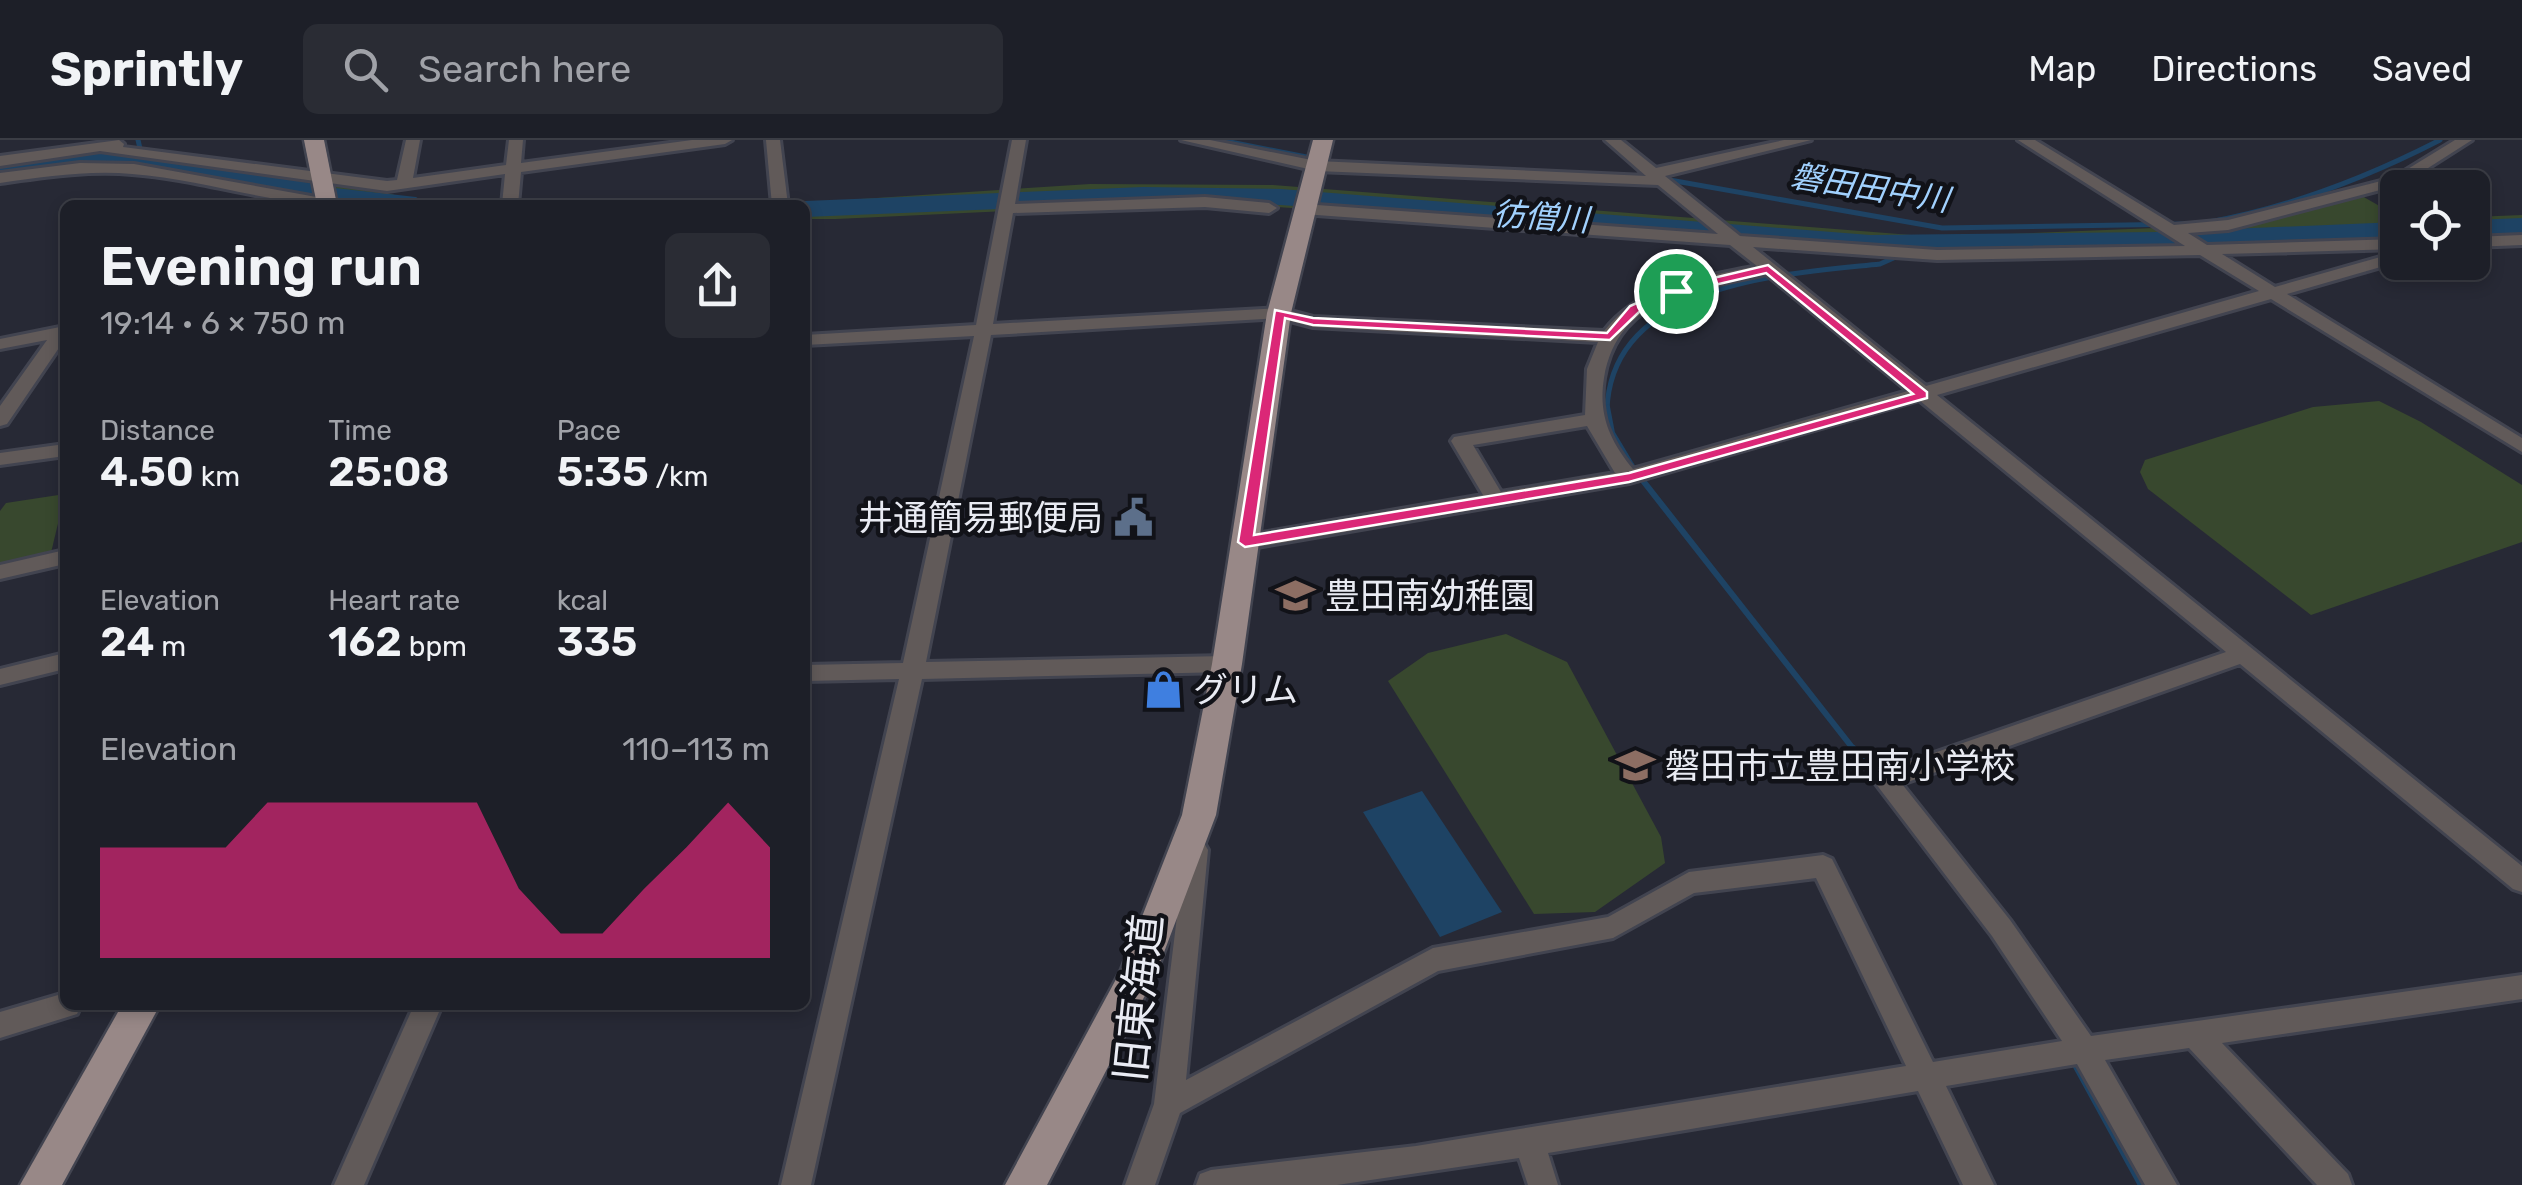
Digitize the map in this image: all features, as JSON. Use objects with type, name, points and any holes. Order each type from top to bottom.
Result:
[{"type":"main road","points":[[314,140],[327,196]]},
{"type":"main road","points":[[1025,1185],[1137,976],[1198,815],[1227,664],[1274,368],[1279,313],[1323,140]]},
{"type":"main road","points":[[40,1185],[139,1010]]},
{"type":"street","points":[[0,162],[106,149],[135,140]]},
{"type":"street","points":[[404,184],[413,140]]},
{"type":"street","points":[[511,200],[516,140]]},
{"type":"street","points":[[0,178],[118,167],[246,188],[327,196],[725,140]]},
{"type":"street","points":[[773,140],[779,200]]},
{"type":"street","points":[[796,1185],[915,670],[986,327],[1019,140]]},
{"type":"street","points":[[1188,140],[1317,166],[1657,178],[1804,140]]},
{"type":"street","points":[[1612,140],[2522,881]]},
{"type":"street","points":[[2025,140],[2522,446]]},
{"type":"street","points":[[2170,230],[2228,224],[2398,181],[2465,140]]},
{"type":"street","points":[[106,149],[274,169],[327,196]]},
{"type":"street","points":[[241,200],[246,188],[274,169]]},
{"type":"street","points":[[1306,200],[1732,239],[2004,256],[2380,244]]},
{"type":"street","points":[[1007,209],[1205,202],[1269,208]]},
{"type":"street","points":[[2490,241],[2522,240]]},
{"type":"street","points":[[1245,542],[1629,478],[2380,262]]},
{"type":"street","points":[[1629,478],[1601,439],[1591,389],[1610,336],[1634,309],[1676,291],[1768,269]]},
{"type":"street","points":[[810,340],[1279,313],[1313,322],[1610,336]]},
{"type":"street","points":[[0,344],[60,332]]},
{"type":"street","points":[[0,420],[60,335]]},
{"type":"street","points":[[1495,499],[1461,441],[1596,419]]},
{"type":"street","points":[[0,459],[60,451]]},
{"type":"street","points":[[0,572],[60,558]]},
{"type":"street","points":[[2162,1185],[2084,1050],[2000,928],[1885,780],[2245,654]]},
{"type":"street","points":[[2,682],[60,663]]},
{"type":"street","points":[[810,673],[1227,664]]},
{"type":"street","name":"旧東海道","points":[[1140,1185],[1169,1104],[1198,815]]},
{"type":"street","points":[[1169,1104],[1433,960],[1613,927],[1689,884],[1823,866],[1979,1185]]},
{"type":"street","points":[[1211,1185],[1418,1173],[1529,1142],[2084,1050],[2522,986]]},
{"type":"street","points":[[0,1026],[60,1007]]},
{"type":"street","points":[[349,1185],[426,1010]]},
{"type":"street","points":[[2195,1034],[2337,1185]]},
{"type":"street","points":[[1529,1142],[1543,1185]]},
{"type":"green space","points":[[106,149],[354,185],[416,200],[305,200],[118,167],[0,178],[0,162]]},
{"type":"green space","points":[[1090,184],[1273,185],[1937,237],[2228,225],[2362,196],[2380,206],[2380,239],[2105,247],[1988,256],[1205,202],[810,219],[810,202]]},
{"type":"green space","points":[[2522,215],[2522,234],[2490,235],[2490,216]]},
{"type":"green space","points":[[2379,401],[2421,422],[2522,485],[2522,542],[2311,615],[2148,489],[2140,472],[2145,460],[2313,407]]},
{"type":"green space","points":[[60,495],[60,515],[50,557],[0,568],[0,511],[6,503]]},
{"type":"green space","points":[[1506,634],[1567,662],[1661,837],[1665,863],[1595,912],[1534,914],[1388,681],[1428,653]]},
{"type":"water","points":[[1422,791],[1502,912],[1440,937],[1363,812]]},
{"type":"waterway","points":[[138,140],[142,157]]},
{"type":"waterway","name":"磐田田中川","points":[[1220,140],[1337,163]]},
{"type":"waterway","name":"磐田田中川","points":[[2209,222],[2328,190],[2440,140]]},
{"type":"waterway","name":"彷僧川","points":[[0,167],[41,161],[142,157],[371,200]]},
{"type":"waterway","name":"磐田田中川","points":[[1569,173],[1636,176]]},
{"type":"waterway","name":"磐田田中川","points":[[1664,179],[1942,228],[2186,224]]},
{"type":"waterway","name":"彷僧川","points":[[810,209],[1143,195],[1281,197],[1870,243],[2158,240],[2380,231]]},
{"type":"waterway","name":"彷僧川","points":[[2490,227],[2522,226]]},
{"type":"waterway","points":[[1607,409],[1616,367],[1638,335],[1670,310],[1753,281],[1880,264],[1898,256],[1905,242]]},
{"type":"waterway","points":[[1607,409],[1612,433],[1633,468],[1855,751]]},
{"type":"waterway","points":[[1853,749],[1877,779]]},
{"type":"waterway","points":[[2073,1059],[2142,1185]]},
{"type":"place","name":"井通簡易郵便局","points":[[1133,518]]},
{"type":"place","name":"豊田南幼稚園","points":[[1295,596]]},
{"type":"place","name":"グリム","points":[[1163,690]]},
{"type":"place","name":"磐田市立豊田南小学校","points":[[1635,766]]},
{"type":"route","points":[[1768,269],[1923,395],[1629,478],[1245,542],[1274,368],[1279,313],[1313,322],[1610,336],[1634,309],[1676,291],[1768,269]]}]
